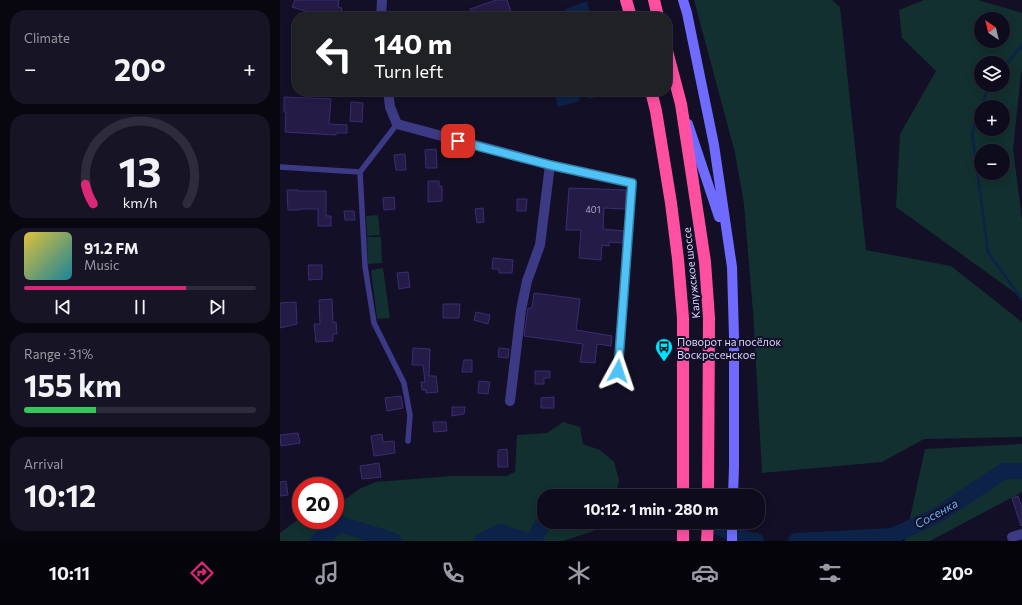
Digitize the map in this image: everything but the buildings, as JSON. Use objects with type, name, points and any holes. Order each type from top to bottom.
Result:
[{"type":"highway","points":[[626,0],[630,12]]},
{"type":"highway","points":[[654,0],[657,12]]},
{"type":"highway","name":"Калужское шоссе","points":[[672,70],[681,104],[705,262],[709,310],[708,489]]},
{"type":"highway","name":"Калужское шоссе","points":[[652,96],[656,111],[671,203],[683,318],[683,489]]},
{"type":"highway","points":[[707,541],[708,529]]},
{"type":"main road","points":[[683,0],[714,145],[732,267],[734,337],[733,489]]},
{"type":"main road","points":[[681,104],[728,244]]},
{"type":"main road","points":[[732,529],[732,541]]},
{"type":"street","points":[[381,12],[382,0]]},
{"type":"street","points":[[389,96],[390,107],[397,124],[550,165],[540,245],[527,281],[521,310],[510,401]]},
{"type":"street","points":[[1012,537],[1022,534]]},
{"type":"lane","points":[[397,124],[360,172],[365,266],[374,323],[404,383],[410,415],[408,441]]},
{"type":"lane","points":[[550,165],[632,183],[618,371]]},
{"type":"lane","points":[[280,167],[360,172]]},
{"type":"green space","points":[[694,0],[832,0],[840,7],[866,250],[951,266],[1022,322],[1022,437],[924,439],[882,462],[762,473],[753,312],[744,204],[735,153]]},
{"type":"green space","points":[[924,0],[978,0],[1022,13],[1022,71],[1013,149],[1022,220],[1022,298],[896,207],[900,134],[936,71],[902,38],[899,10]]},
{"type":"green space","points":[[378,215],[380,235],[367,236],[366,216]]},
{"type":"green space","points":[[367,237],[381,237],[382,263],[368,264]]},
{"type":"green space","points":[[383,268],[390,318],[377,319],[371,270]]},
{"type":"green space","points":[[563,422],[580,427],[583,444],[600,450],[614,462],[619,480],[617,489],[537,489],[537,529],[599,529],[563,541],[280,541],[280,533],[292,524],[292,529],[344,529],[344,500],[359,489],[376,482],[452,476],[506,476],[515,472],[517,435],[547,433]]},
{"type":"green space","points":[[1022,444],[1022,492],[930,541],[905,541],[925,449]]},
{"type":"water","points":[[587,1],[590,12],[566,12],[565,9]]},
{"type":"water","points":[[555,96],[578,96],[580,101],[558,107]]},
{"type":"water","points":[[587,96],[601,96],[588,99]]},
{"type":"waterway","points":[[1010,60],[1022,45]]},
{"type":"waterway","points":[[987,92],[972,133],[988,252],[1022,300]]},
{"type":"waterway","name":"Сосенка","points":[[796,541],[892,536],[936,516],[1004,471],[1022,471]]},
{"type":"waterway","name":"Сосенка","points":[[318,541],[340,524],[394,541]]},
{"type":"waterway","name":"Сосенка","points":[[533,541],[540,529]]},
{"type":"waterway","name":"Сосенка","points":[[723,529],[744,539],[756,541]]},
{"type":"waterway","name":"Сосенка","points":[[482,541],[501,532],[527,541]]},
{"type":"place","name":"Поворот на посёлок Воскресенское","points":[[664,362]]},
{"type":"route","points":[[458,141],[550,165],[632,183],[618,371]]}]
